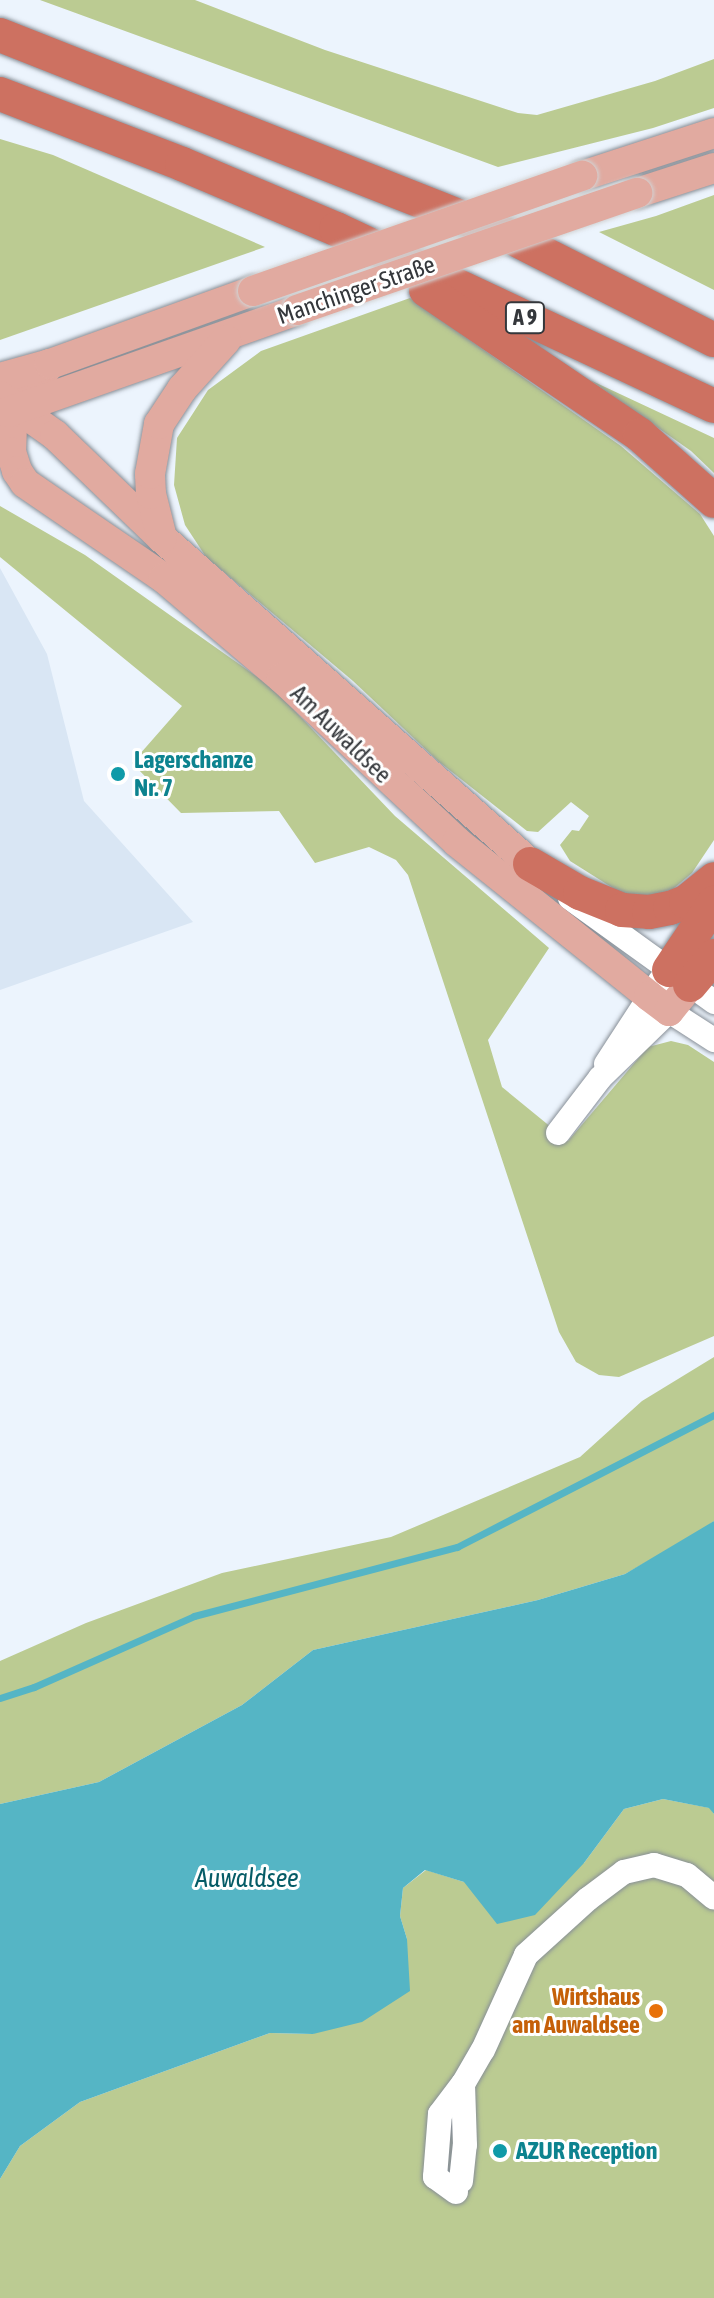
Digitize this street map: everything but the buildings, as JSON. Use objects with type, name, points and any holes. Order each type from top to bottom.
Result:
[{"type":"highway","points":[[0,35],[507,235],[714,340]]},
{"type":"highway","name":"A 9","points":[[0,94],[182,164],[336,229],[714,406]]},
{"type":"highway","points":[[336,229],[640,435],[714,501]]},
{"type":"highway","points":[[530,864],[580,893],[622,910],[649,912],[686,902],[714,879]]},
{"type":"highway","points":[[678,993],[714,903]]},
{"type":"highway","points":[[678,993],[714,956]]},
{"type":"main road","name":"Manchinger Straße","points":[[0,378],[50,364],[582,176],[714,133]]},
{"type":"main road","name":"Manchinger Straße","points":[[6,406],[230,336],[297,310],[714,168]]},
{"type":"main road","points":[[162,538],[151,494],[150,474],[159,424],[182,389],[230,336]]},
{"type":"main road","name":"Am Auwaldsee","points":[[6,406],[29,389],[50,364]]},
{"type":"main road","name":"Am Auwaldsee","points":[[6,406],[12,425],[11,452],[17,471],[13,478],[164,578],[282,678],[448,833],[678,993]]},
{"type":"main road","name":"Am Auwaldsee","points":[[6,406],[55,435],[162,538],[530,864]]},
{"type":"street","name":"Am Auwaldsee","points":[[530,864],[678,993],[714,1040]]},
{"type":"street","points":[[558,1133],[600,1078],[678,993]]},
{"type":"street","points":[[458,2186],[435,2177],[440,2114],[483,2050],[526,1955],[588,1899],[624,1872],[654,1865],[687,1875],[714,1898]]},
{"type":"shaded area","points":[[0,568],[47,654],[84,801],[193,922],[0,990]]},
{"type":"green space","points":[[40,0],[195,0],[325,50],[518,113],[537,115],[655,81],[714,59],[714,108],[653,128],[498,167]]},
{"type":"green space","points":[[0,139],[53,155],[265,247],[0,340]]},
{"type":"green space","points":[[714,195],[714,290],[599,232],[656,216]]},
{"type":"green space","points":[[410,298],[621,446],[700,514],[714,536],[714,840],[692,873],[673,889],[650,897],[624,895],[570,861],[560,845],[572,830],[579,831],[589,816],[571,802],[538,832],[527,831],[438,761],[353,681],[206,557],[185,525],[174,485],[177,438],[208,390],[261,351]]},
{"type":"green space","points":[[590,380],[714,438],[714,473],[691,451]]},
{"type":"green space","points":[[0,506],[85,555],[273,688],[395,816],[549,948],[488,1040],[502,1087],[568,1141],[648,1047],[671,1041],[688,1045],[714,1062],[714,1336],[619,1377],[599,1375],[576,1362],[559,1332],[408,875],[396,860],[369,847],[315,863],[279,811],[181,813],[132,763],[182,706],[0,557]]},
{"type":"green space","points":[[714,1357],[714,1521],[698,1533],[625,1574],[538,1600],[313,1650],[242,1705],[99,1782],[0,1804],[0,1661],[86,1623],[222,1573],[391,1537],[580,1457],[642,1401]]},
{"type":"green space","points":[[663,1799],[710,1808],[714,1814],[714,2298],[0,2298],[0,2179],[20,2146],[80,2102],[270,2033],[313,2034],[407,1939],[400,1916],[403,1888],[426,1870],[464,1882],[584,1863],[624,1809]]},
{"type":"water","name":"Auwaldsee","points":[[714,1521],[714,1814],[709,1808],[663,1799],[624,1809],[584,1863],[535,1915],[497,1924],[464,1882],[425,1870],[403,1888],[400,1916],[407,1939],[410,1991],[362,2022],[313,2034],[270,2033],[80,2102],[20,2146],[0,2179],[0,1804],[99,1782],[242,1705],[313,1650],[538,1600],[625,1574]]},
{"type":"waterway","points":[[0,1698],[34,1687],[194,1616],[457,1547],[714,1415]]},
{"type":"place","name":"Lagerschanze Nr. 7","points":[[118,774]]},
{"type":"place","name":"Wirtshaus am Auwaldsee","points":[[656,2011]]},
{"type":"place","name":"AZUR Reception","points":[[500,2151]]}]
